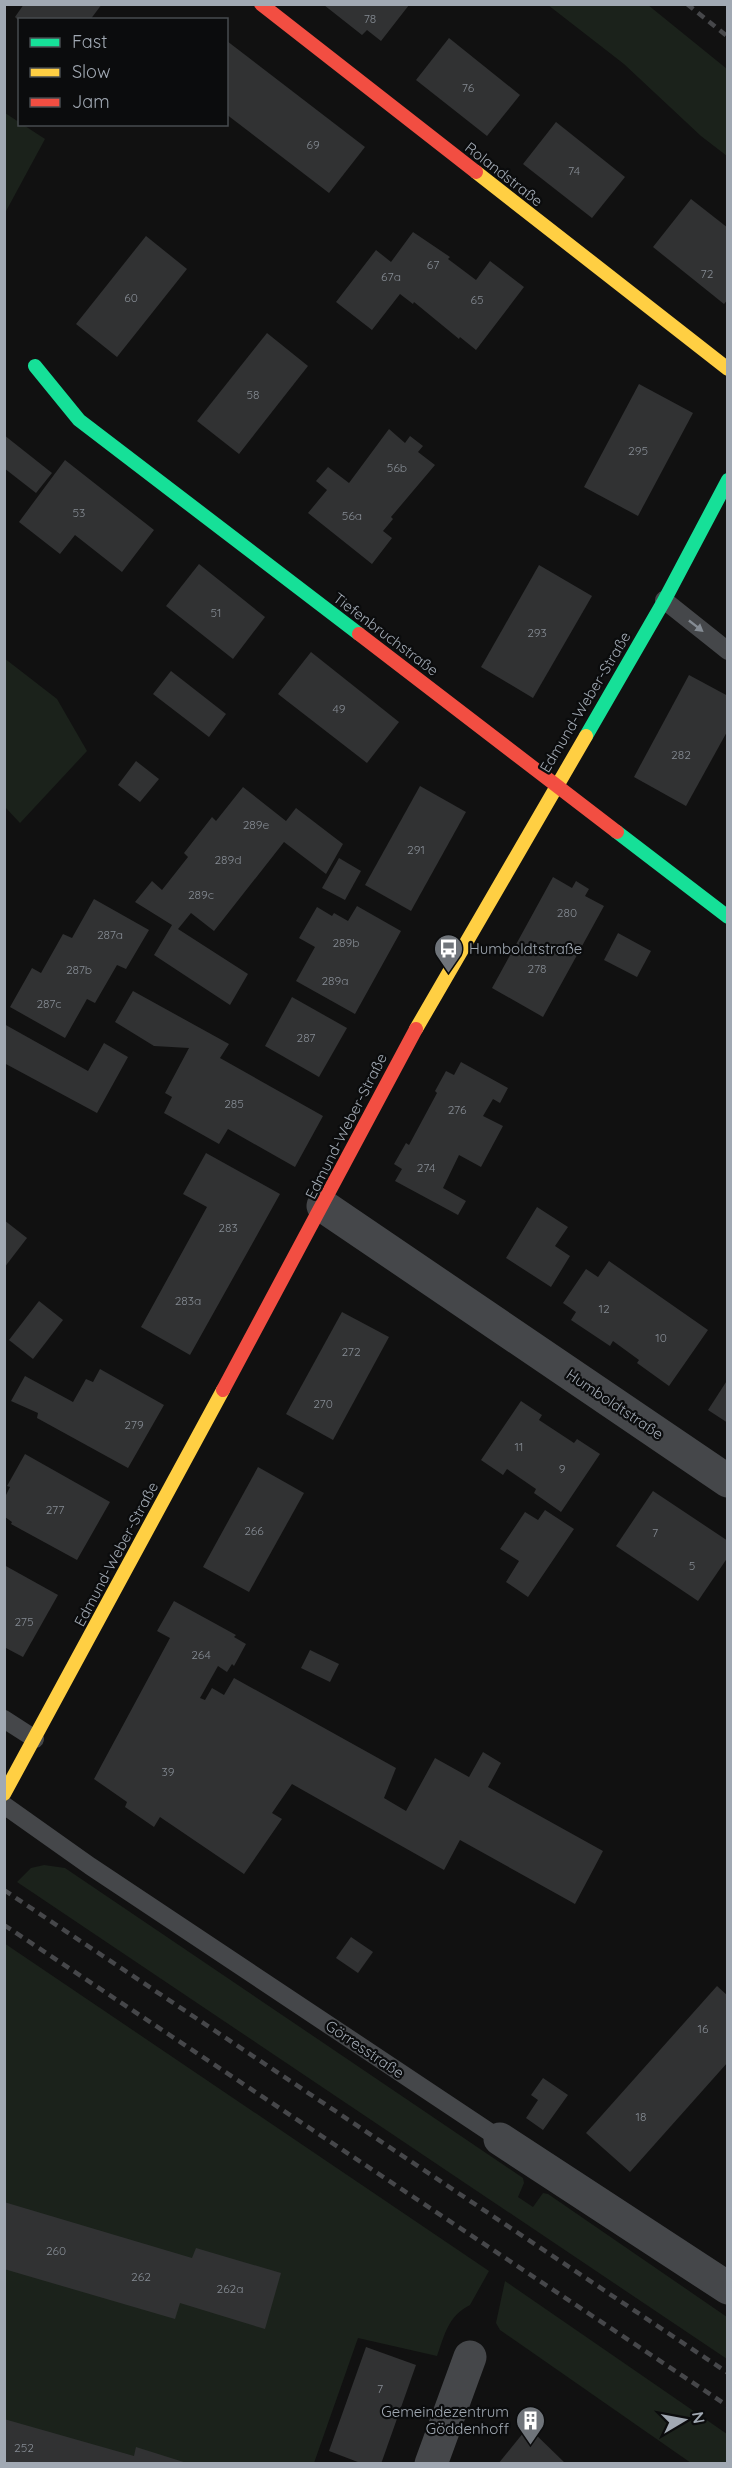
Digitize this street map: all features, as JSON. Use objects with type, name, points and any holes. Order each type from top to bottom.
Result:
[{"type":"street","name":"Rolandstraße","points":[[261,4],[728,369]]},
{"type":"street","name":"Tiefenbruchstraße","points":[[35,366],[80,420],[728,917]]},
{"type":"street","name":"Edmund-Weber-Straße","points":[[4,1794],[323,1206],[365,1120],[555,784],[664,600],[728,480]]},
{"type":"street","name":"Humboldtstraße","points":[[323,1206],[728,1481]]},
{"type":"street","name":"Görresstraße","points":[[500,2139],[728,2289]]},
{"type":"street","points":[[431,2463],[470,2357]]},
{"type":"lane","points":[[664,600],[728,651]]},
{"type":"lane","points":[[4,1719],[35,1739]]},
{"type":"lane","name":"Görresstraße","points":[[4,1805],[90,1866],[500,2139]]},
{"type":"shaded area","points":[[548,5],[648,5],[727,69],[727,156],[701,136],[624,64]]},
{"type":"shaded area","points":[[4,113],[18,121],[18,126],[25,126],[45,139],[5,213]]},
{"type":"shaded area","points":[[4,658],[57,699],[87,751],[20,823],[5,807]]},
{"type":"shaded area","points":[[44,1865],[65,1868],[523,2178],[524,2183],[518,2197],[533,2207],[543,2193],[548,2194],[727,2317],[727,2359],[17,1882],[31,1868]]},
{"type":"shaded area","points":[[4,1943],[489,2271],[470,2305],[452,2320],[437,2356],[358,2338],[314,2463],[5,2463]]},
{"type":"shaded area","points":[[505,2281],[727,2434],[727,2463],[691,2463],[500,2330],[496,2323]]},
{"type":"building","points":[[24,4],[102,4],[92,18],[18,18],[18,20],[15,17]]},
{"type":"building","points":[[324,5],[409,5],[381,41],[367,30],[362,35]]},
{"type":"building","points":[[449,38],[520,95],[487,136],[416,80]]},
{"type":"building","points":[[228,42],[365,147],[329,193],[228,116]]},
{"type":"building","points":[[556,122],[625,177],[592,218],[523,164]]},
{"type":"building","points":[[691,199],[728,228],[728,299],[724,304],[653,247]]},
{"type":"building","points":[[413,232],[450,257],[448,259],[476,280],[490,261],[524,287],[476,350],[414,302],[413,304],[400,294],[372,330],[336,302],[376,250],[391,262]]},
{"type":"building","points":[[146,236],[187,269],[117,357],[76,324]]},
{"type":"building","points":[[267,333],[308,366],[239,454],[197,421]]},
{"type":"building","points":[[639,384],[693,413],[638,516],[584,487]]},
{"type":"building","points":[[389,429],[405,443],[410,436],[423,446],[418,452],[435,465],[391,517],[393,519],[383,531],[392,538],[372,564],[308,513],[327,490],[316,481],[328,467],[349,483]]},
{"type":"building","points":[[4,435],[52,473],[36,493],[4,468]]},
{"type":"building","points":[[65,460],[154,530],[122,572],[75,535],[60,554],[19,522]]},
{"type":"building","points":[[199,564],[265,617],[233,659],[166,606]]},
{"type":"building","points":[[539,565],[592,596],[533,698],[481,667]]},
{"type":"building","points":[[311,652],[399,722],[367,763],[278,694]]},
{"type":"building","points":[[171,671],[226,714],[209,737],[153,694]]},
{"type":"building","points":[[689,675],[728,696],[728,730],[686,806],[634,777]]},
{"type":"building","points":[[136,761],[159,779],[140,802],[118,785]]},
{"type":"building","points":[[420,786],[466,812],[411,911],[365,885]]},
{"type":"building","points":[[243,787],[286,821],[296,808],[343,844],[326,874],[284,842],[214,931],[191,913],[178,929],[248,974],[230,1005],[154,955],[172,925],[135,902],[152,881],[162,890],[188,857],[184,853],[212,817],[216,821]]},
{"type":"building","points":[[339,858],[361,871],[345,900],[322,888]]},
{"type":"building","points":[[553,877],[572,888],[576,881],[589,889],[585,896],[604,906],[543,1017],[492,988]]},
{"type":"building","points":[[94,899],[149,930],[126,969],[117,965],[95,1003],[87,999],[65,1038],[10,1007],[32,968],[41,973],[63,934],[72,938]]},
{"type":"building","points":[[357,906],[401,931],[355,1014],[296,981],[315,947],[299,938],[317,907],[332,916],[334,913],[348,921]]},
{"type":"building","points":[[618,933],[651,951],[637,977],[604,960]]},
{"type":"building","points":[[133,991],[229,1044],[220,1058],[323,1116],[295,1167],[228,1129],[219,1144],[164,1113],[172,1097],[165,1093],[189,1048],[154,1046],[115,1022]]},
{"type":"building","points":[[292,997],[347,1028],[319,1077],[265,1046]]},
{"type":"building","points":[[4,1024],[88,1071],[104,1043],[128,1057],[97,1113],[4,1063]]},
{"type":"building","points":[[461,1062],[508,1088],[500,1103],[493,1099],[483,1116],[503,1126],[481,1167],[459,1155],[443,1188],[466,1201],[458,1215],[395,1181],[402,1169],[394,1164],[406,1143],[409,1145],[446,1071],[454,1075]]},
{"type":"building","points":[[206,1153],[280,1194],[190,1355],[141,1327],[207,1207],[183,1194]]},
{"type":"building","points":[[537,1207],[568,1227],[555,1246],[570,1256],[551,1287],[506,1258]]},
{"type":"building","points":[[4,1220],[27,1238],[4,1268]]},
{"type":"building","points":[[609,1261],[708,1330],[669,1386],[637,1363],[639,1360],[613,1341],[610,1346],[571,1320],[576,1312],[563,1303],[586,1269],[598,1277]]},
{"type":"building","points":[[39,1301],[63,1320],[33,1359],[9,1340]]},
{"type":"building","points":[[342,1312],[389,1337],[333,1440],[286,1414]]},
{"type":"building","points":[[100,1369],[164,1405],[128,1468],[37,1418],[38,1413],[11,1401],[25,1376],[73,1402],[86,1379],[93,1382]]},
{"type":"building","points":[[728,1379],[728,1423],[708,1410]]},
{"type":"building","points":[[521,1401],[542,1415],[539,1420],[574,1443],[577,1439],[600,1454],[561,1512],[534,1493],[536,1489],[507,1469],[503,1475],[481,1460]]},
{"type":"building","points":[[25,1454],[110,1502],[77,1560],[11,1524],[12,1522],[5,1517],[5,1497],[10,1487],[7,1486]]},
{"type":"building","points":[[258,1467],[304,1493],[249,1592],[203,1567]]},
{"type":"building","points":[[653,1491],[728,1541],[728,1557],[698,1601],[616,1546]]},
{"type":"building","points":[[545,1510],[574,1529],[528,1597],[506,1582],[519,1561],[500,1549],[525,1512],[538,1520]]},
{"type":"building","points":[[4,1565],[58,1595],[23,1657],[4,1647]]},
{"type":"building","points":[[174,1601],[236,1635],[234,1637],[246,1644],[234,1666],[232,1664],[227,1672],[218,1666],[200,1698],[205,1700],[212,1688],[224,1695],[234,1678],[396,1768],[384,1798],[406,1811],[435,1758],[469,1777],[483,1752],[501,1763],[488,1787],[603,1851],[575,1904],[460,1840],[444,1870],[292,1784],[272,1813],[282,1819],[244,1874],[160,1817],[154,1827],[125,1807],[127,1802],[94,1779],[170,1638],[157,1631]]},
{"type":"building","points":[[310,1650],[339,1664],[330,1682],[301,1668]]},
{"type":"building","points":[[351,1937],[373,1952],[358,1973],[336,1958]]},
{"type":"building","points":[[717,1986],[728,1996],[728,2062],[630,2172],[586,2133]]},
{"type":"building","points":[[543,2078],[568,2095],[543,2130],[526,2118],[538,2100],[531,2095]]},
{"type":"building","points":[[4,2202],[192,2258],[196,2248],[281,2273],[265,2329],[180,2303],[175,2319],[4,2269]]},
{"type":"building","points":[[366,2347],[416,2365],[381,2464],[363,2464],[329,2451]]},
{"type":"building","points":[[4,2419],[134,2456],[136,2447],[190,2464],[4,2464]]},
{"type":"building","name":"Gemeindezentrum Göddenhoff","points":[[528,2427],[566,2464],[498,2464]]},
{"type":"railway","points":[[687,4],[728,37]]},
{"type":"railway","points":[[4,1890],[728,2373]]},
{"type":"railway","points":[[4,1925],[728,2406]]},
{"type":"traffic: fast","points":[[35,366],[79,420],[359,634]]},
{"type":"traffic: fast","points":[[586,736],[664,601],[728,480]]},
{"type":"traffic: fast","points":[[617,832],[728,917]]},
{"type":"traffic: slow","points":[[476,172],[728,369]]},
{"type":"traffic: slow","points":[[416,1029],[586,736]]},
{"type":"traffic: slow","points":[[4,1794],[223,1390]]},
{"type":"traffic: jam","points":[[261,4],[476,172]]},
{"type":"traffic: jam","points":[[359,634],[617,832]]},
{"type":"traffic: jam","points":[[223,1390],[416,1029]]},
{"type":"place","name":"Humboldtstraße","points":[[448,974]]},
{"type":"place","name":"Gemeindezentrum Göddenhoff","points":[[530,2446]]}]
